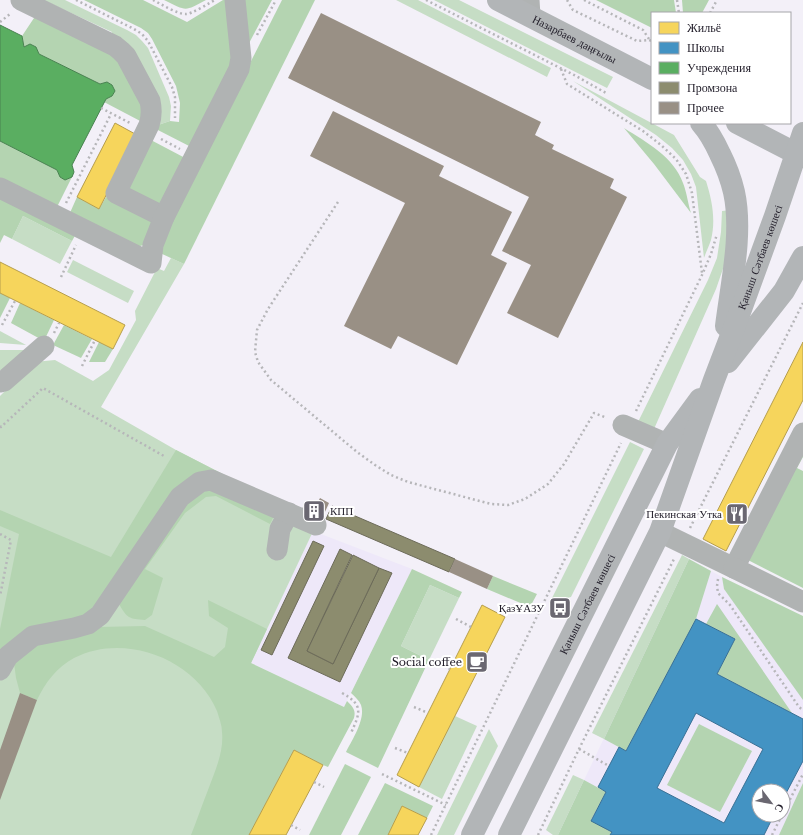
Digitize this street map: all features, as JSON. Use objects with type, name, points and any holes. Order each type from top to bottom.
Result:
[{"type":"main road","name":"Назарбаев даңғылы","points":[[498,0],[530,8],[651,78]]},
{"type":"main road","name":"Қаныш Сәтбаев көшесі","points":[[472,835],[667,444],[714,380],[725,329],[735,257],[737,210],[734,191],[724,163],[713,140],[702,124]]},
{"type":"main road","points":[[740,124],[801,148]]},
{"type":"main road","name":"Қаныш Сәтбаев көшесі","points":[[509,835],[660,532],[714,380],[801,148]]},
{"type":"main road","points":[[714,380],[784,291],[803,258]]},
{"type":"lane","points":[[21,0],[115,46],[126,56],[150,101],[152,117],[116,193],[164,217]]},
{"type":"lane","points":[[0,188],[152,263],[153,245],[164,217],[239,68],[241,58],[235,0]]},
{"type":"lane","points":[[0,382],[4,381],[44,346]]},
{"type":"lane","points":[[626,426],[667,444]]},
{"type":"lane","points":[[728,565],[803,433]]},
{"type":"lane","points":[[0,670],[8,656],[33,636],[88,624],[100,615],[180,497],[200,482],[211,480],[316,525]]},
{"type":"lane","points":[[277,550],[280,529],[289,513]]},
{"type":"lane","points":[[660,532],[803,602]]},
{"type":"path","points":[[154,0],[180,13],[186,14],[191,13],[215,0]]},
{"type":"path","points":[[426,0],[576,76],[606,93]]},
{"type":"path","points":[[567,0],[573,10],[637,41],[651,40]]},
{"type":"path","points":[[584,0],[643,30],[651,40]]},
{"type":"path","points":[[677,0],[678,12]]},
{"type":"path","points":[[711,12],[717,0]]},
{"type":"path","points":[[561,69],[567,84],[642,131],[661,145],[676,159],[686,174],[692,193],[702,275]]},
{"type":"path","points":[[59,218],[111,114]]},
{"type":"path","points":[[338,202],[268,309],[257,330],[255,352],[258,362],[271,380],[357,452],[391,475],[408,482],[491,504],[508,505],[525,499],[548,484],[564,464],[594,412],[626,426]]},
{"type":"path","points":[[431,835],[626,426],[702,275],[711,254],[717,233]]},
{"type":"path","points":[[61,277],[78,240]]},
{"type":"path","points":[[2,325],[15,301]]},
{"type":"path","points":[[538,835],[579,749],[803,303]]},
{"type":"path","points":[[82,366],[95,340]]},
{"type":"path","points":[[0,426],[1,427],[43,388],[164,456]]},
{"type":"path","points":[[0,534],[12,540],[0,596]]},
{"type":"path","points":[[728,565],[718,575],[718,594],[730,604],[799,707],[803,710]]},
{"type":"path","points":[[456,619],[471,627]]},
{"type":"path","points":[[435,662],[450,669]]},
{"type":"path","points":[[342,693],[355,701],[358,706],[359,713],[351,733]]},
{"type":"path","points":[[414,707],[428,713]]},
{"type":"path","points":[[395,748],[408,753]]},
{"type":"path","points":[[579,749],[609,766]]},
{"type":"path","points":[[382,774],[446,805]]},
{"type":"path","points":[[791,798],[803,774]]},
{"type":"path","points":[[314,782],[324,787]]},
{"type":"path","points":[[772,835],[778,823]]},
{"type":"path","points":[[291,825],[300,830]]},
{"type":"shaded area","points":[[313,531],[412,569],[344,707],[251,663]]},
{"type":"shaded area","points":[[689,559],[722,577],[724,589],[803,632],[803,835],[558,835]]},
{"type":"green space","points":[[43,0],[65,0],[136,35],[148,48],[169,97],[171,106],[170,121],[152,127],[109,39],[112,32]]},
{"type":"green space","points":[[84,0],[143,0],[187,22],[223,0],[229,0],[236,58],[193,148],[152,127],[170,121],[179,122],[180,103],[176,86],[148,33],[141,28]]},
{"type":"green space","points":[[164,0],[206,0],[193,7],[185,9]]},
{"type":"green space","points":[[243,0],[272,0],[247,47]]},
{"type":"green space","points":[[282,0],[315,0],[184,264],[160,253],[171,219]]},
{"type":"green space","points":[[396,0],[418,0],[551,68],[547,77]]},
{"type":"green space","points":[[434,0],[459,0],[613,77],[607,88]]},
{"type":"green space","points":[[596,0],[674,0],[676,12],[651,12],[651,28]]},
{"type":"green space","points":[[682,0],[709,0],[703,12],[683,12]]},
{"type":"green space","points":[[36,15],[115,53],[146,102],[144,123],[104,102],[112,96],[115,91],[112,85],[107,82],[100,84],[39,54],[36,47],[30,44],[24,47],[22,36]]},
{"type":"green space","points":[[573,81],[674,135],[700,177],[706,181],[710,195],[713,210],[713,225],[711,240],[704,258],[696,187],[691,174],[683,160],[672,148],[656,135]]},
{"type":"green space","points":[[624,128],[658,151],[673,165],[679,174],[686,191],[691,213],[654,164]]},
{"type":"green space","points":[[149,139],[187,159],[161,209],[123,190]]},
{"type":"green space","points":[[0,141],[57,170],[60,177],[65,180],[72,177],[56,209],[0,182]]},
{"type":"green space","points":[[0,194],[77,232],[72,241],[23,216],[12,239],[4,235],[0,243]]},
{"type":"green space","points":[[77,197],[99,209],[106,197],[156,222],[144,245],[132,248],[69,215]]},
{"type":"green space","points":[[731,210],[725,263],[716,289],[654,429],[638,422],[708,280],[717,258],[721,232],[722,211]]},
{"type":"green space","points":[[23,216],[72,241],[60,264],[12,239]]},
{"type":"green space","points":[[171,258],[184,264],[101,407],[176,450],[299,513],[316,525],[243,680],[227,835],[0,835],[0,396],[34,362],[55,360],[93,381],[109,370],[136,320],[135,311],[157,268],[164,271]]},
{"type":"green space","points":[[73,260],[134,291],[128,303],[67,272]]},
{"type":"green space","points":[[0,293],[10,298],[0,318]]},
{"type":"green space","points":[[20,303],[54,320],[44,341],[11,323]]},
{"type":"green space","points":[[64,325],[92,339],[81,358],[53,345]]},
{"type":"green space","points":[[0,331],[26,345],[0,343]]},
{"type":"green space","points":[[99,342],[113,349],[105,362],[89,362]]},
{"type":"green space","points":[[0,350],[30,350],[6,370],[0,370]]},
{"type":"green space","points":[[630,442],[644,449],[571,597],[550,602]]},
{"type":"green space","points":[[803,448],[803,457],[797,468],[803,471],[803,588],[746,559]]},
{"type":"green space","points":[[176,450],[240,483],[212,474],[93,611],[0,656],[0,629],[19,534],[0,526],[0,510],[111,557]]},
{"type":"green space","points":[[208,490],[217,490],[274,516],[270,524],[216,496],[206,497],[185,513],[145,569],[163,578],[152,615],[145,620],[129,617],[119,604],[182,509],[196,495]]},
{"type":"green space","points":[[682,555],[689,559],[604,739],[592,733]]},
{"type":"green space","points":[[689,559],[711,571],[696,619],[626,751],[604,739]]},
{"type":"green space","points":[[412,569],[462,592],[459,598],[430,585],[401,646],[429,660],[378,768],[346,752],[358,729],[362,717],[361,705],[351,693]]},
{"type":"green space","points":[[493,576],[537,594],[530,607],[487,589]]},
{"type":"green space","points":[[722,577],[803,616],[803,700],[724,589]]},
{"type":"green space","points":[[430,585],[459,598],[429,660],[401,646]]},
{"type":"green space","points":[[208,600],[267,629],[251,663],[344,707],[347,701],[352,707],[355,715],[328,767],[294,750],[249,835],[191,835],[218,761],[222,747],[222,729],[217,711],[207,693],[193,677],[176,665],[156,655],[136,650],[115,648],[94,651],[74,658],[62,666],[48,682],[37,700],[20,693],[16,678],[14,663],[33,643],[98,627],[145,626],[214,657],[225,647],[228,628],[209,616]]},
{"type":"green space","points":[[717,604],[792,713],[717,674],[735,639],[706,624]]},
{"type":"green space","points":[[455,716],[477,726],[442,799],[419,787]]},
{"type":"green space","points":[[699,724],[752,751],[720,812],[667,785]]},
{"type":"green space","points":[[489,729],[498,746],[454,835],[437,835]]},
{"type":"green space","points":[[345,764],[371,777],[341,835],[309,835]]},
{"type":"green space","points":[[573,775],[584,780],[558,835],[553,835],[546,830]]},
{"type":"green space","points":[[584,780],[606,792],[591,820],[612,832],[610,835],[558,835]]},
{"type":"green space","points":[[385,783],[433,806],[427,818],[402,806],[388,835],[358,835]]},
{"type":"green space","points":[[803,783],[803,835],[779,835],[785,823],[791,823],[791,809]]},
{"type":"building: Жильё","points":[[115,123],[137,135],[99,209],[77,197]]},
{"type":"building: Жильё","points":[[0,262],[125,325],[113,349],[0,293]]},
{"type":"building: Жильё","points":[[803,342],[803,400],[726,551],[703,539]]},
{"type":"building: Жильё","points":[[482,605],[505,617],[419,787],[397,775]]},
{"type":"building: Жильё","points":[[294,750],[323,765],[286,835],[249,835]]},
{"type":"building: Жильё","points":[[402,806],[427,818],[418,835],[388,835]]},
{"type":"building: Школы","points":[[696,619],[735,639],[717,674],[803,719],[803,761],[791,784],[751,783],[751,823],[770,823],[764,835],[610,835],[612,832],[591,821],[606,792],[598,787],[619,747],[626,751]],"holes":[[[696,713],[763,749],[724,823],[657,788]]]},
{"type":"building: Учреждения","points":[[0,25],[22,36],[24,47],[30,44],[36,47],[39,54],[100,84],[107,82],[112,85],[115,91],[112,96],[106,99],[72,165],[74,172],[72,177],[65,180],[60,177],[57,170],[0,141]]},
{"type":"building: Промзона","points":[[332,506],[455,559],[449,572],[326,519]]},
{"type":"building: Промзона","points":[[313,541],[324,546],[272,655],[261,650]]},
{"type":"building: Промзона","points":[[340,549],[352,555],[307,651],[333,664],[379,568],[392,573],[340,682],[288,658]]},
{"type":"building: Промзона","points":[[353,555],[379,568],[333,664],[307,651]]},
{"type":"building: Прочее","points":[[321,13],[541,122],[535,135],[554,145],[552,149],[614,179],[610,188],[627,197],[558,338],[507,313],[531,265],[502,251],[529,197],[288,78]]},
{"type":"building: Прочее","points":[[333,111],[444,166],[439,176],[512,212],[491,255],[507,263],[457,365],[398,336],[391,349],[344,326],[405,203],[310,156]]},
{"type":"building: Прочее","name":"КПП","points":[[320,498],[329,503],[320,523],[300,513],[305,503],[315,508]]},
{"type":"building: Прочее","points":[[455,559],[493,576],[487,589],[449,572]]},
{"type":"building: Прочее","points":[[20,693],[37,700],[0,800],[0,750]]},
{"type":"place","name":"КПП","points":[[314,511]]},
{"type":"place","name":"Пекинская Утка","points":[[737,514]]},
{"type":"place","name":"ҚазҰАЗУ","points":[[560,608]]},
{"type":"place","name":"Social coffee","points":[[477,662]]}]
